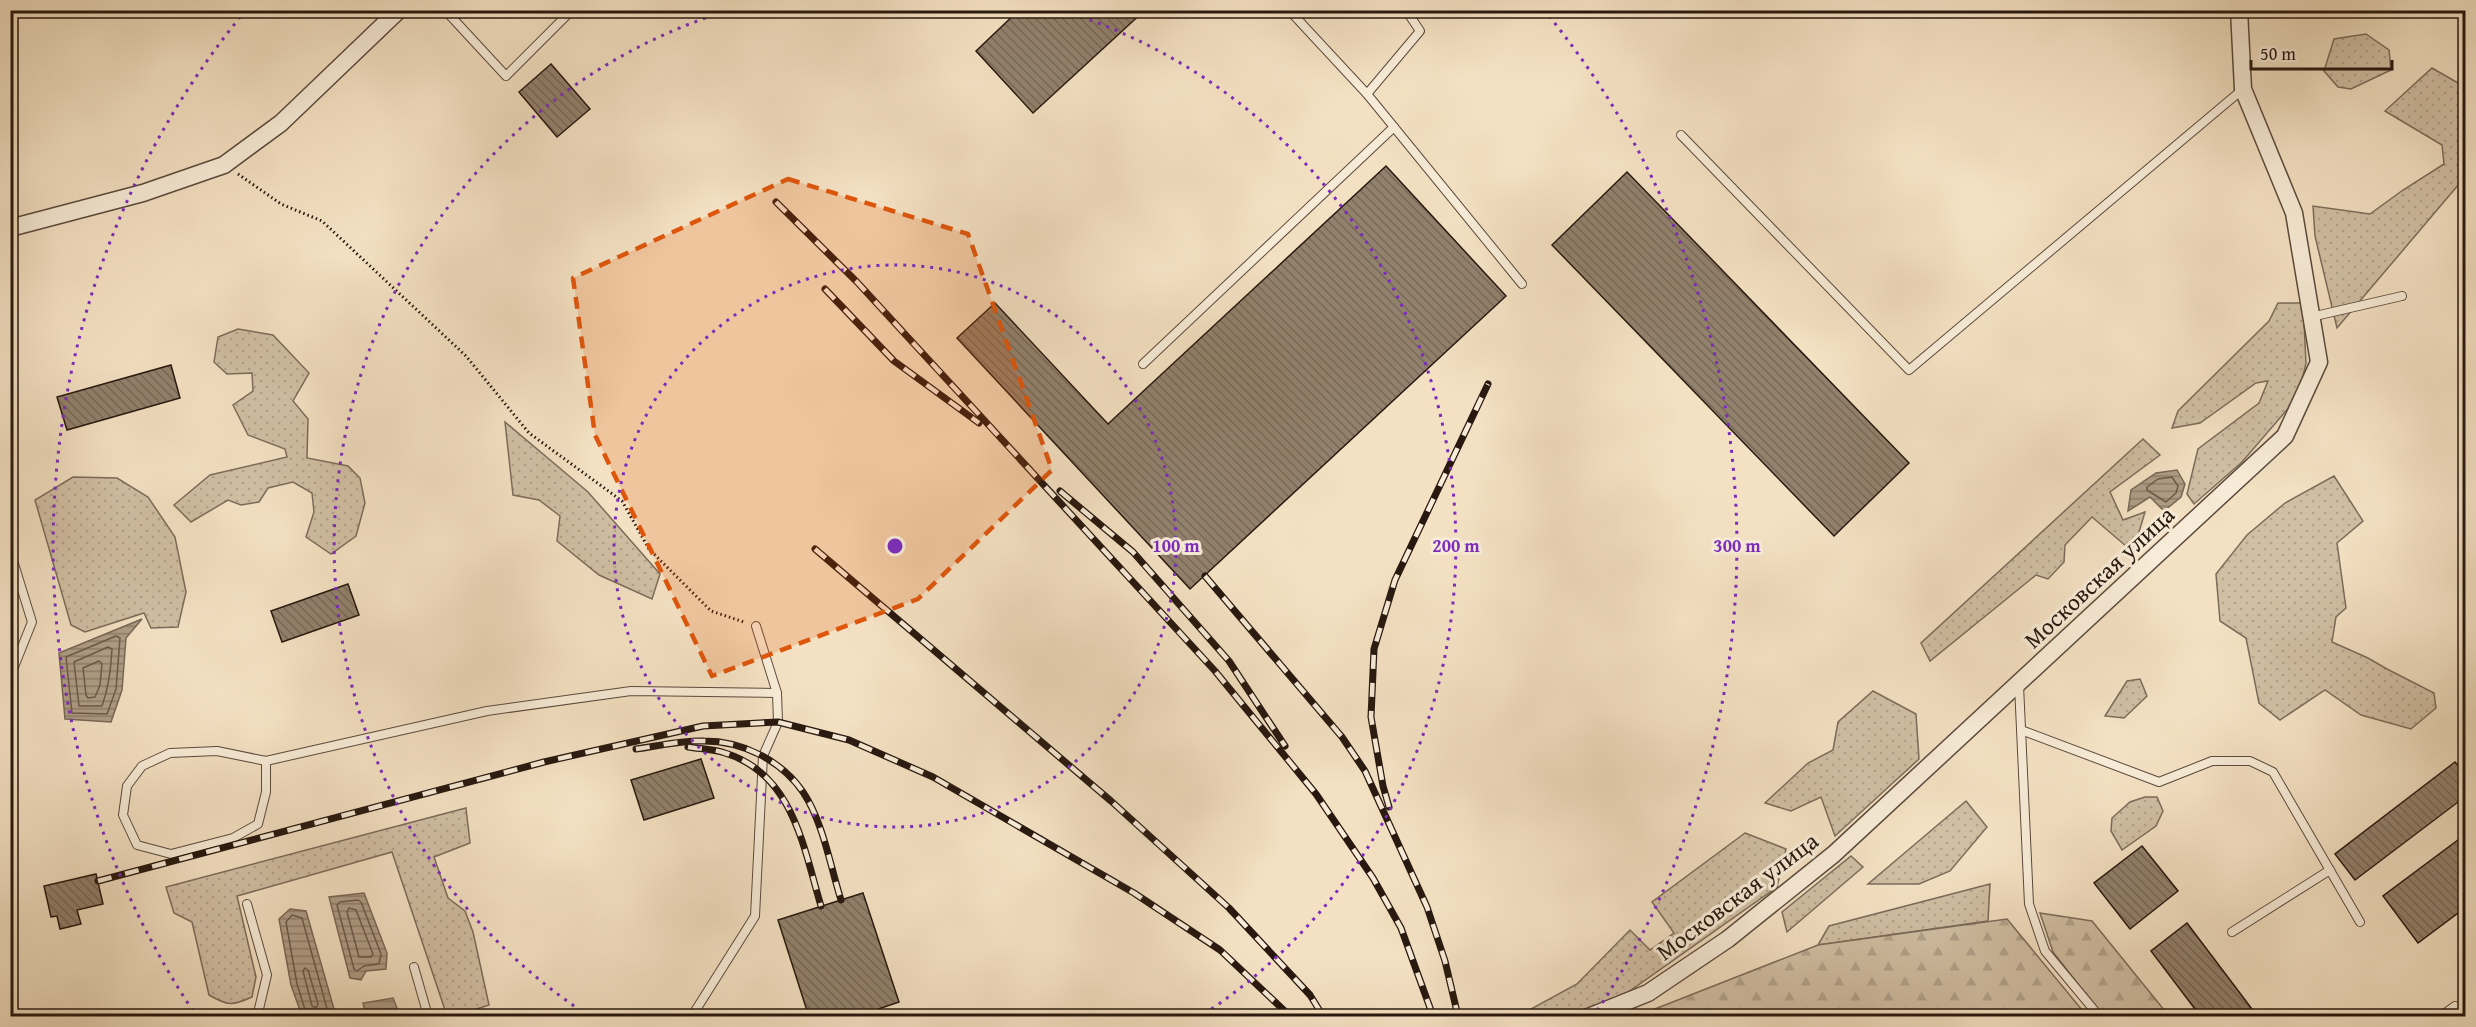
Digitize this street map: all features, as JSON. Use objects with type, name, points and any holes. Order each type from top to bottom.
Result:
[{"type":"street","points":[[10,228],[143,193],[224,165],[281,123],[399,10]]},
{"type":"street","name":"Московская улица","points":[[1591,1017],[1648,993],[1728,939],[1834,854],[2285,436],[2319,362],[2294,213],[2243,89],[2239,10]]},
{"type":"lane","points":[[445,10],[506,76],[572,10]]},
{"type":"lane","points":[[1289,10],[1367,94],[1522,284]]},
{"type":"lane","points":[[1367,94],[1420,31],[1406,10]]},
{"type":"lane","points":[[1681,135],[1909,370],[2243,89]]},
{"type":"lane","points":[[1143,364],[1395,127]]},
{"type":"lane","points":[[2311,317],[2402,296]]},
{"type":"lane","points":[[10,551],[32,622],[10,677]]},
{"type":"lane","points":[[692,1017],[755,916],[763,756],[778,722],[777,693],[756,626]]},
{"type":"lane","points":[[2019,684],[2029,904],[2045,951],[2099,1017]]},
{"type":"lane","points":[[266,761],[266,792],[258,824],[233,838],[171,854],[137,845],[123,815],[127,786],[142,766],[170,753],[217,751],[266,761],[487,711],[631,691],[777,693]]},
{"type":"lane","points":[[2021,730],[2159,782],[2212,761],[2250,761],[2274,772],[2360,922]]},
{"type":"lane","points":[[2232,932],[2330,870]]},
{"type":"lane","points":[[241,1017],[258,1013],[267,975],[247,904]]},
{"type":"lane","points":[[414,967],[428,1017]]},
{"type":"lane","points":[[2441,1017],[2455,1006]]},
{"type":"path","points":[[224,165],[281,204],[322,221],[466,356],[529,433],[622,501],[649,549],[711,611],[756,626]]},
{"type":"highlighted area","points":[[788,179],[968,234],[1052,470],[918,599],[712,676],[595,435],[573,278]]},
{"type":"green space","points":[[2366,34],[2389,50],[2391,70],[2351,89],[2338,87],[2324,71],[2334,39]]},
{"type":"green space","points":[[2432,68],[2465,87],[2465,177],[2337,328],[2315,236],[2313,206],[2370,214],[2444,164],[2442,145],[2385,111]]},
{"type":"green space","points":[[2278,303],[2303,303],[2306,363],[2298,397],[2242,462],[2194,504],[2187,494],[2198,449],[2259,403],[2268,381],[2256,383],[2200,423],[2172,428],[2178,411],[2269,321]]},
{"type":"green space","points":[[238,329],[273,335],[309,373],[293,401],[308,419],[307,458],[348,466],[360,478],[365,503],[356,536],[331,554],[306,537],[314,512],[312,493],[293,482],[268,488],[259,502],[241,505],[228,500],[191,522],[174,505],[210,475],[287,457],[285,449],[248,435],[233,405],[253,391],[252,373],[227,374],[214,362],[218,337]]},
{"type":"green space","points":[[505,422],[588,492],[660,574],[652,599],[599,575],[557,541],[560,516],[539,500],[513,495]]},
{"type":"green space","points":[[2143,439],[2160,455],[2110,492],[2123,520],[2145,512],[2133,552],[2092,517],[2065,545],[2064,562],[2048,579],[2036,575],[1930,661],[1921,643]]},
{"type":"green space","points":[[2334,476],[2363,521],[2337,543],[2346,608],[2336,617],[2332,642],[2434,693],[2436,708],[2411,729],[2361,715],[2325,690],[2280,720],[2259,703],[2246,638],[2220,621],[2216,574],[2247,535],[2285,503]]},
{"type":"green space","points":[[73,477],[117,478],[148,497],[175,537],[186,592],[178,627],[151,628],[144,613],[85,632],[71,625],[35,500]]},
{"type":"green space","points":[[2140,679],[2147,696],[2124,718],[2105,716],[2127,681]]},
{"type":"green space","points":[[1873,691],[1916,714],[1919,759],[1835,836],[1821,797],[1791,811],[1765,803],[1808,763],[1833,750],[1838,722]]},
{"type":"green space","points":[[2145,797],[2157,797],[2163,811],[2156,826],[2122,850],[2111,831],[2112,818],[2130,802]]},
{"type":"green space","points":[[1966,801],[1987,827],[1950,871],[1919,884],[1868,884]]},
{"type":"green space","points":[[466,808],[470,843],[434,857],[448,898],[465,911],[473,932],[489,1005],[455,1016],[447,1016],[392,852],[237,896],[256,977],[252,997],[230,1003],[209,995],[192,922],[174,913],[166,887]]},
{"type":"green space","points":[[1745,833],[1786,849],[1777,887],[1624,995],[1565,1016],[1520,1015],[1577,984],[1630,930],[1650,950],[1674,933],[1652,902]]},
{"type":"green space","points":[[1851,856],[1863,867],[1787,932],[1782,912]]},
{"type":"green space","points":[[1990,884],[1988,921],[1818,945],[1829,926]]},
{"type":"green space","points":[[2040,913],[2092,921],[2169,1016],[2103,1016],[2053,952]]},
{"type":"green space","points":[[2007,919],[2087,1016],[1637,1016],[1818,945]]},
{"type":"water","points":[[2177,470],[2185,484],[2181,497],[2164,511],[2150,497],[2128,511],[2131,490],[2156,473]]},
{"type":"water","points":[[142,619],[126,638],[122,690],[111,722],[65,719],[59,653]]},
{"type":"water","points":[[364,893],[387,953],[386,969],[366,971],[361,980],[350,978],[329,897]]},
{"type":"water","points":[[290,909],[306,911],[336,1016],[302,1016],[291,985],[279,919]]},
{"type":"water","points":[[393,998],[400,1016],[366,1016],[363,1003]]},
{"type":"building","points":[[1019,10],[1145,10],[1033,113],[976,51]]},
{"type":"building","points":[[551,64],[590,109],[557,137],[519,92]]},
{"type":"building","points":[[1386,166],[1506,296],[1190,589],[957,338],[995,303],[1108,424]]},
{"type":"building","points":[[1627,172],[1909,463],[1834,536],[1552,245]]},
{"type":"building","points":[[171,365],[180,398],[67,430],[57,397]]},
{"type":"building","points":[[348,584],[359,615],[282,642],[271,611]]},
{"type":"building","points":[[701,759],[714,798],[644,820],[631,780]]},
{"type":"building","points":[[2455,762],[2466,775],[2466,796],[2355,880],[2335,854]]},
{"type":"building","points":[[2466,834],[2466,907],[2418,943],[2383,896]]},
{"type":"building","points":[[2142,846],[2178,891],[2130,929],[2094,883]]},
{"type":"building","points":[[96,874],[103,904],[77,910],[81,924],[60,929],[57,916],[51,917],[44,886]]},
{"type":"building","points":[[863,893],[899,1002],[855,1017],[809,1017],[778,920]]},
{"type":"building","points":[[2187,923],[2258,1017],[2201,1017],[2151,951]]},
{"type":"railway","points":[[776,202],[857,282],[1215,671],[1316,794],[1373,878],[1401,928],[1433,1016]]},
{"type":"railway","points":[[825,289],[894,361],[979,423]]},
{"type":"railway","points":[[1389,807],[1371,717],[1374,649],[1395,580],[1488,384]]},
{"type":"railway","points":[[1060,491],[1133,552],[1229,661],[1285,746]]},
{"type":"railway","points":[[815,549],[1111,801],[1229,908],[1310,995],[1323,1016]]},
{"type":"railway","points":[[1205,576],[1342,737],[1365,771],[1427,907],[1445,961],[1458,1016]]},
{"type":"railway","points":[[98,881],[544,762],[703,726],[778,722],[849,740],[933,777],[1134,893],[1220,950],[1290,1016]]},
{"type":"railway","points":[[636,749],[687,741],[718,742],[732,744],[760,754],[772,762],[794,781],[810,804],[821,830],[841,900]]},
{"type":"railway","points":[[688,747],[725,753],[748,763],[766,777],[781,795],[792,815],[801,837],[821,906]]}]
